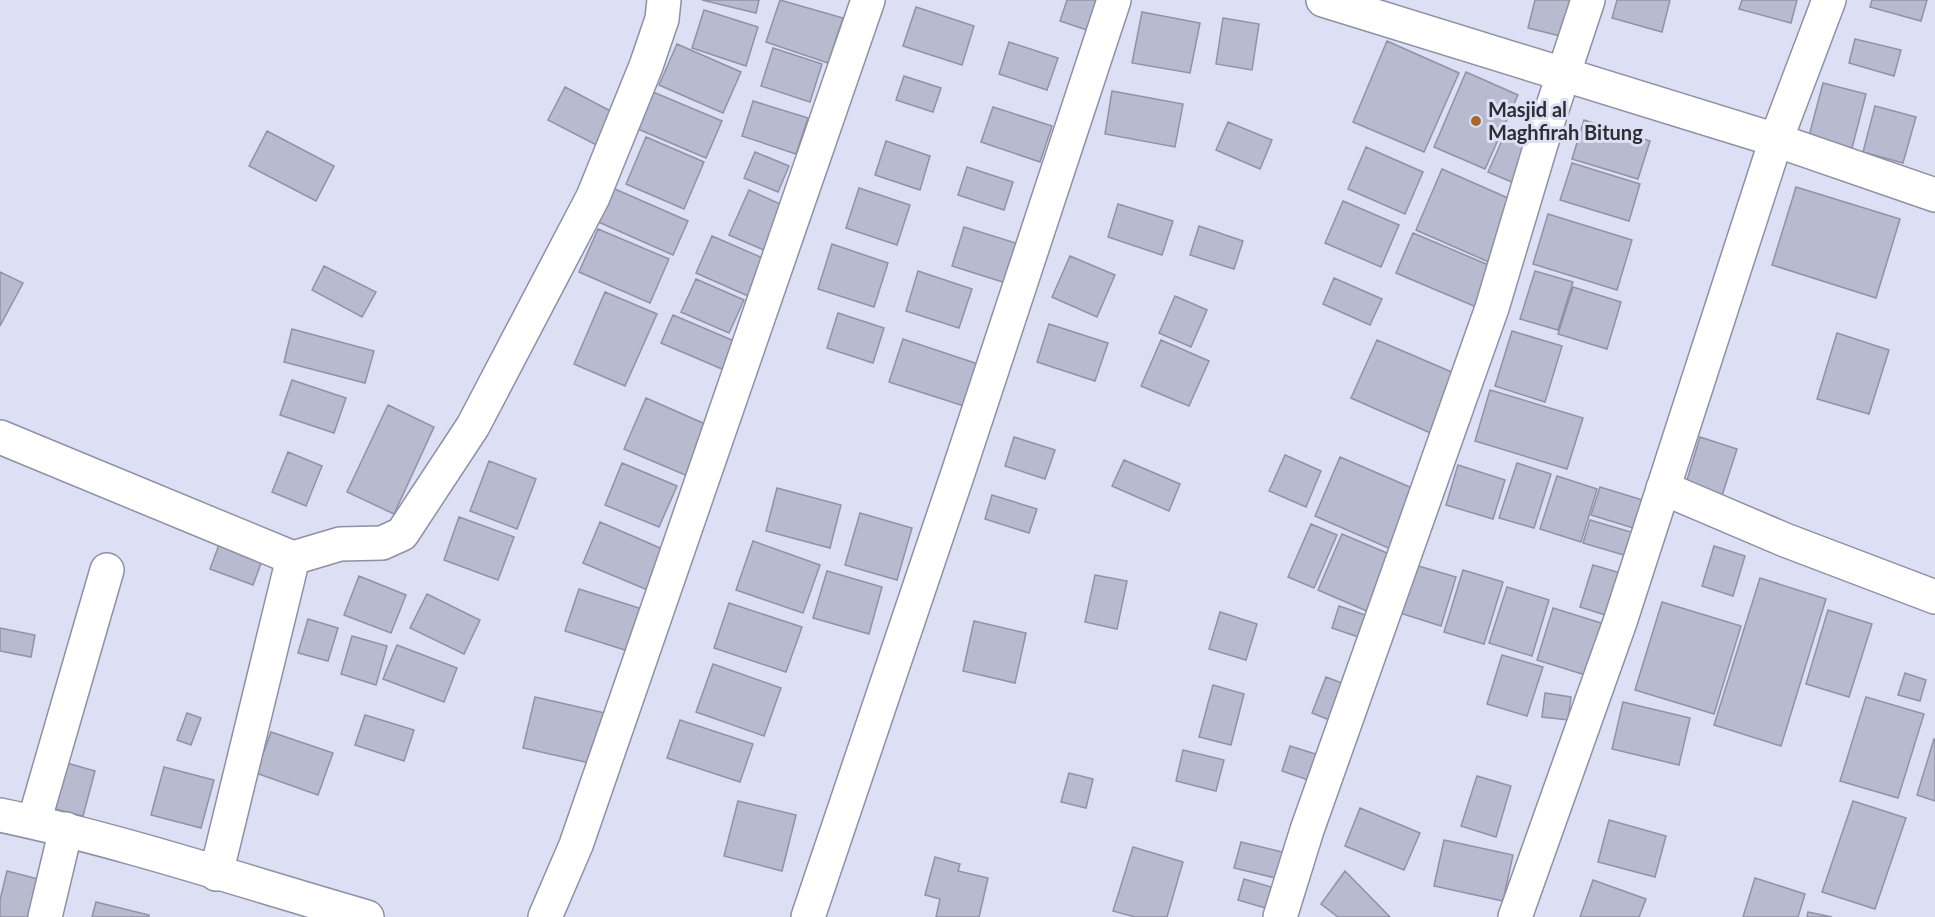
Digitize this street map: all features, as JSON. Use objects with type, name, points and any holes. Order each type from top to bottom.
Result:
[{"type":"street","points":[[0,437],[293,558],[340,544],[382,543],[402,534],[473,426],[593,197],[646,66],[662,19],[664,0]]},
{"type":"street","points":[[544,917],[576,845],[868,0]]},
{"type":"street","points":[[808,917],[1114,0]]},
{"type":"street","points":[[1323,0],[1365,7],[1776,140],[1935,195]]},
{"type":"street","points":[[1280,917],[1307,830],[1492,308],[1588,0]]},
{"type":"street","points":[[1515,917],[1582,731],[1776,140],[1829,0]]},
{"type":"street","points":[[1663,488],[1785,540],[1935,597]]},
{"type":"street","points":[[216,874],[293,558]]},
{"type":"street","points":[[34,822],[108,570]]},
{"type":"street","points":[[0,815],[66,829],[367,917]]},
{"type":"street","points":[[45,917],[66,829]]},
{"type":"building","points":[[702,0],[759,0],[756,13]]},
{"type":"building","points":[[780,0],[843,18],[828,63],[766,42]]},
{"type":"building","points":[[1067,0],[1104,0],[1093,32],[1060,21]]},
{"type":"building","points":[[1535,0],[1578,0],[1568,38],[1528,28]]},
{"type":"building","points":[[1617,0],[1670,0],[1662,32],[1612,18]]},
{"type":"building","points":[[1742,0],[1797,0],[1791,23],[1739,9]]},
{"type":"building","points":[[1872,0],[1927,0],[1921,21],[1870,7]]},
{"type":"building","points":[[916,7],[974,26],[962,65],[903,46]]},
{"type":"building","points":[[704,10],[758,27],[746,66],[692,48]]},
{"type":"building","points":[[1142,12],[1200,23],[1190,73],[1132,63]]},
{"type":"building","points":[[1223,18],[1259,24],[1252,70],[1216,64]]},
{"type":"building","points":[[1855,39],[1901,50],[1894,76],[1849,63]]},
{"type":"building","points":[[1387,41],[1459,73],[1424,152],[1353,122]]},
{"type":"building","points":[[1009,42],[1058,58],[1047,90],[999,74]]},
{"type":"building","points":[[677,44],[741,72],[723,113],[659,85]]},
{"type":"building","points":[[773,48],[822,64],[810,102],[761,86]]},
{"type":"building","name":"Masjid al Maghfirah Bitung","points":[[1466,72],[1518,95],[1485,169],[1434,147]]},
{"type":"building","points":[[904,76],[941,88],[933,112],[896,100]]},
{"type":"building","points":[[1823,83],[1866,94],[1852,148],[1809,136]]},
{"type":"building","points":[[565,87],[622,117],[606,150],[548,120]]},
{"type":"building","points":[[1112,91],[1183,104],[1175,147],[1105,134]]},
{"type":"building","points":[[653,92],[722,121],[706,158],[638,129]]},
{"type":"building","points":[[753,101],[808,118],[796,154],[742,136]]},
{"type":"building","points":[[1875,106],[1916,117],[1903,163],[1863,152]]},
{"type":"building","points":[[993,107],[1052,126],[1040,162],[981,142]]},
{"type":"building","points":[[1584,120],[1650,141],[1638,179],[1572,159]]},
{"type":"building","points":[[1228,122],[1272,140],[1260,169],[1216,150]]},
{"type":"building","points":[[1508,127],[1538,140],[1519,185],[1488,172]]},
{"type":"building","points":[[267,131],[334,166],[316,201],[249,166]]},
{"type":"building","points":[[646,137],[704,162],[684,209],[626,184]]},
{"type":"building","points":[[886,141],[930,156],[920,190],[875,175]]},
{"type":"building","points":[[1366,147],[1423,172],[1405,214],[1348,189]]},
{"type":"building","points":[[755,152],[789,166],[778,192],[744,178]]},
{"type":"building","points":[[1572,163],[1640,184],[1629,221],[1560,200]]},
{"type":"building","points":[[967,167],[1013,182],[1004,210],[958,195]]},
{"type":"building","points":[[1442,169],[1517,202],[1491,263],[1416,230]]},
{"type":"building","points":[[608,186],[688,221],[673,255],[594,220]]},
{"type":"building","points":[[1796,187],[1900,219],[1876,298],[1772,265]]},
{"type":"building","points":[[859,188],[910,205],[897,245],[846,228]]},
{"type":"building","points":[[749,190],[787,207],[766,251],[729,235]]},
{"type":"building","points":[[1343,201],[1399,225],[1381,267],[1325,243]]},
{"type":"building","points":[[1118,204],[1173,221],[1162,255],[1108,237]]},
{"type":"building","points":[[1548,214],[1632,240],[1617,290],[1533,264]]},
{"type":"building","points":[[1199,226],[1243,241],[1234,269],[1190,255]]},
{"type":"building","points":[[964,227],[1022,245],[1009,284],[952,266]]},
{"type":"building","points":[[598,229],[669,259],[650,303],[579,272]]},
{"type":"building","points":[[1413,233],[1498,269],[1481,309],[1396,273]]},
{"type":"building","points":[[712,236],[765,259],[748,296],[696,273]]},
{"type":"building","points":[[832,244],[888,263],[874,307],[818,289]]},
{"type":"building","points":[[1070,256],[1115,275],[1097,317],[1052,297]]},
{"type":"building","points":[[324,266],[376,292],[362,317],[312,290]]},
{"type":"building","points":[[918,271],[972,289],[959,328],[906,311]]},
{"type":"building","points":[[1535,271],[1573,282],[1558,330],[1520,319]]},
{"type":"building","points":[[0,272],[23,283],[0,326]]},
{"type":"building","points":[[1334,278],[1382,299],[1370,325],[1323,304]]},
{"type":"building","points":[[696,279],[744,300],[729,333],[681,312]]},
{"type":"building","points":[[1573,287],[1621,302],[1607,349],[1558,334]]},
{"type":"building","points":[[605,292],[657,314],[625,386],[574,364]]},
{"type":"building","points":[[1175,296],[1207,310],[1191,347],[1159,333]]},
{"type":"building","points":[[838,313],[884,328],[873,363],[827,348]]},
{"type":"building","points":[[673,315],[741,344],[729,372],[661,343]]},
{"type":"building","points":[[1049,324],[1108,343],[1095,381],[1037,362]]},
{"type":"building","points":[[292,329],[374,351],[365,383],[284,362]]},
{"type":"building","points":[[1512,331],[1562,346],[1545,402],[1495,386]]},
{"type":"building","points":[[1837,333],[1889,350],[1869,414],[1817,399]]},
{"type":"building","points":[[903,339],[978,364],[964,406],[889,382]]},
{"type":"building","points":[[1161,340],[1209,361],[1189,406],[1141,386]]},
{"type":"building","points":[[1377,340],[1461,376],[1435,435],[1351,398]]},
{"type":"building","points":[[292,380],[346,398],[334,433],[280,415]]},
{"type":"building","points":[[1490,390],[1583,418],[1567,469],[1475,441]]},
{"type":"building","points":[[646,398],[712,427],[690,477],[624,449]]},
{"type":"building","points":[[388,405],[434,427],[394,514],[347,492]]},
{"type":"building","points":[[1014,437],[1055,450],[1045,479],[1005,466]]},
{"type":"building","points":[[1700,437],[1737,449],[1720,502],[1684,490]]},
{"type":"building","points":[[288,452],[322,466],[306,506],[272,492]]},
{"type":"building","points":[[1285,455],[1321,471],[1306,507],[1269,491]]},
{"type":"building","points":[[1340,457],[1419,491],[1393,550],[1315,516]]},
{"type":"building","points":[[1124,460],[1180,484],[1169,511],[1112,486]]},
{"type":"building","points":[[489,461],[536,479],[517,529],[470,511]]},
{"type":"building","points":[[622,463],[677,486],[659,527],[605,505]]},
{"type":"building","points":[[1517,463],[1551,474],[1534,528],[1499,518]]},
{"type":"building","points":[[1458,465],[1505,480],[1493,519],[1446,505]]},
{"type":"building","points":[[1557,476],[1597,489],[1581,542],[1540,529]]},
{"type":"building","points":[[1600,487],[1649,502],[1640,530],[1591,515]]},
{"type":"building","points":[[777,488],[841,505],[830,548],[766,531]]},
{"type":"building","points":[[992,495],[1037,509],[1029,533],[985,519]]},
{"type":"building","points":[[860,513],[912,528],[897,580],[845,565]]},
{"type":"building","points":[[459,517],[514,537],[498,580],[444,560]]},
{"type":"building","points":[[1590,520],[1641,535],[1634,558],[1583,543]]},
{"type":"building","points":[[600,522],[667,551],[650,591],[583,563]]},
{"type":"building","points":[[1311,524],[1337,535],[1314,588],[1288,577]]},
{"type":"building","points":[[223,534],[266,550],[253,585],[210,569]]},
{"type":"building","points":[[1342,534],[1394,556],[1369,612],[1318,590]]},
{"type":"building","points":[[753,541],[820,565],[803,613],[736,590]]},
{"type":"building","points":[[1714,546],[1745,556],[1733,596],[1702,586]]},
{"type":"building","points":[[1415,565],[1456,577],[1441,626],[1400,613]]},
{"type":"building","points":[[1593,565],[1631,576],[1618,619],[1580,607]]},
{"type":"building","points":[[1463,570],[1503,582],[1484,644],[1444,632]]},
{"type":"building","points":[[827,571],[882,587],[869,634],[813,618]]},
{"type":"building","points":[[1095,575],[1127,581],[1117,629],[1085,622]]},
{"type":"building","points":[[359,576],[406,595],[391,633],[344,615]]},
{"type":"building","points":[[1760,578],[1826,599],[1781,746],[1714,725]]},
{"type":"building","points":[[1507,587],[1549,600],[1532,656],[1489,643]]},
{"type":"building","points":[[579,589],[642,609],[628,651],[565,631]]},
{"type":"building","points":[[427,594],[480,620],[464,654],[410,628]]},
{"type":"building","points":[[1662,602],[1741,626],[1714,714],[1635,690]]},
{"type":"building","points":[[729,603],[802,627],[786,672],[714,648]]},
{"type":"building","points":[[1339,606],[1380,620],[1373,642],[1332,628]]},
{"type":"building","points":[[1553,608],[1611,626],[1595,678],[1537,660]]},
{"type":"building","points":[[1828,610],[1872,624],[1849,697],[1806,684]]},
{"type":"building","points":[[1220,612],[1257,624],[1246,660],[1209,649]]},
{"type":"building","points":[[308,619],[338,628],[328,661],[298,653]]},
{"type":"building","points":[[974,621],[1026,633],[1015,683],[963,671]]},
{"type":"building","points":[[0,628],[35,635],[31,657],[0,651]]},
{"type":"building","points":[[352,636],[387,646],[376,685],[341,674]]},
{"type":"building","points":[[397,645],[457,668],[444,702],[383,679]]},
{"type":"building","points":[[1502,655],[1543,667],[1527,716],[1487,704]]},
{"type":"building","points":[[713,664],[781,688],[764,736],[696,712]]},
{"type":"building","points":[[1905,673],[1926,680],[1920,701],[1898,695]]},
{"type":"building","points":[[1326,677],[1352,687],[1337,723],[1312,713]]},
{"type":"building","points":[[1213,685],[1244,694],[1231,745],[1199,737]]},
{"type":"building","points":[[1545,693],[1571,697],[1568,720],[1542,717]]},
{"type":"building","points":[[535,697],[605,713],[594,764],[523,748]]},
{"type":"building","points":[[1866,697],[1924,714],[1898,798],[1840,781]]},
{"type":"building","points":[[1623,702],[1690,718],[1679,765],[1612,749]]},
{"type":"building","points":[[187,713],[201,718],[191,745],[177,740]]},
{"type":"building","points":[[365,715],[414,730],[404,761],[355,745]]},
{"type":"building","points":[[680,720],[753,744],[740,782],[667,758]]},
{"type":"building","points":[[271,732],[333,753],[318,795],[256,773]]},
{"type":"building","points":[[1935,740],[1935,801],[1917,795]]},
{"type":"building","points":[[1290,746],[1325,757],[1317,783],[1282,771]]},
{"type":"building","points":[[1183,750],[1224,760],[1216,791],[1176,781]]},
{"type":"building","points":[[67,763],[95,771],[83,816],[55,809]]},
{"type":"building","points":[[164,767],[214,780],[201,828],[151,815]]},
{"type":"building","points":[[1069,773],[1093,779],[1086,808],[1061,802]]},
{"type":"building","points":[[1477,776],[1511,786],[1496,837],[1461,826]]},
{"type":"building","points":[[738,801],[796,815],[782,871],[724,856]]},
{"type":"building","points":[[1853,801],[1906,818],[1875,909],[1822,892]]},
{"type":"building","points":[[1360,808],[1420,833],[1404,870],[1345,846]]},
{"type":"building","points":[[1609,820],[1666,836],[1655,877],[1598,862]]},
{"type":"building","points":[[1444,840],[1513,855],[1503,901],[1434,886]]},
{"type":"building","points":[[1241,842],[1290,854],[1284,880],[1234,868]]},
{"type":"building","points":[[1133,847],[1183,862],[1167,917],[1135,917],[1113,911]]},
{"type":"building","points":[[935,857],[960,864],[958,871],[988,878],[979,917],[936,917],[940,899],[925,895]]},
{"type":"building","points":[[7,871],[42,880],[33,917],[0,917],[0,900]]},
{"type":"building","points":[[1345,871],[1390,917],[1338,917],[1321,904]]},
{"type":"building","points":[[1755,878],[1805,894],[1798,917],[1743,917]]},
{"type":"building","points":[[1244,879],[1278,889],[1272,910],[1238,900]]},
{"type":"building","points":[[1593,880],[1646,899],[1639,917],[1580,917]]},
{"type":"building","points":[[96,902],[149,915],[149,917],[92,917]]},
{"type":"building","points":[[1808,912],[1832,917],[1807,917]]},
{"type":"place","name":"Masjid al Maghfirah Bitung","points":[[1476,121]]}]
